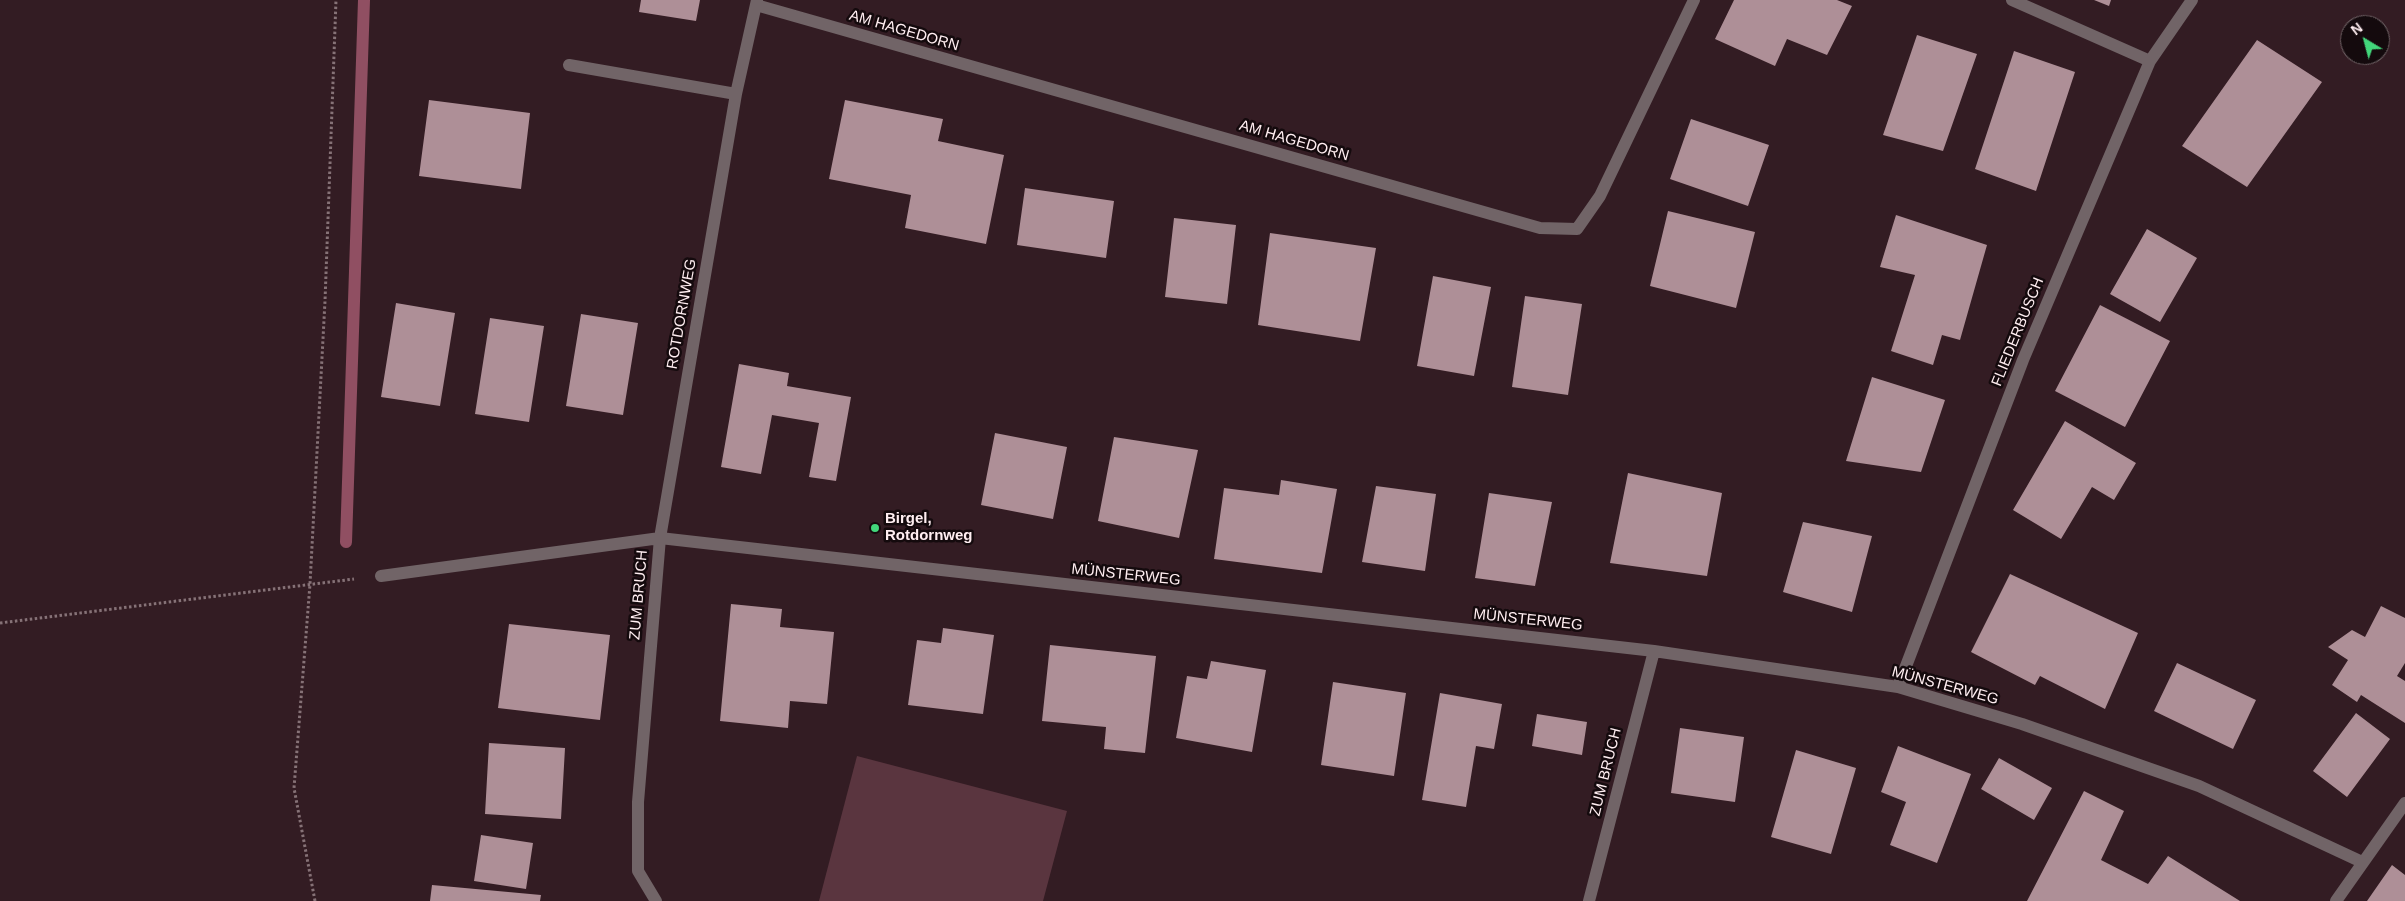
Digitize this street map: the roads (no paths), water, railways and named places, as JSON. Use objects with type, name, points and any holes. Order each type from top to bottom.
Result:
[{"type":"street","name":"AM HAGEDORN","points":[[756,3],[1540,228],[1577,229],[1600,196],[1694,0]]},
{"type":"street","points":[[2012,0],[2150,61]]},
{"type":"street","name":"FLIEDERBUSCH","points":[[1898,687],[2023,360],[2150,61],[2192,0]]},
{"type":"street","name":"ROTDORNWEG","points":[[660,538],[736,94],[756,3]]},
{"type":"street","points":[[569,65],[736,94]]},
{"type":"street","name":"MÜNSTERWEG","points":[[660,538],[1654,651],[1898,687],[2022,724],[2199,786],[2362,862]]},
{"type":"street","name":"ZUM BRUCH","points":[[381,576],[660,538],[638,802],[638,872],[656,901]]},
{"type":"street","name":"ZUM BRUCH","points":[[1590,901],[1654,651]]},
{"type":"street","points":[[2336,901],[2405,803]]},
{"type":"waterway","points":[[346,542],[364,0]]},
{"type":"place","name":"Birgel, Rotdornweg","points":[[875,528]]}]
